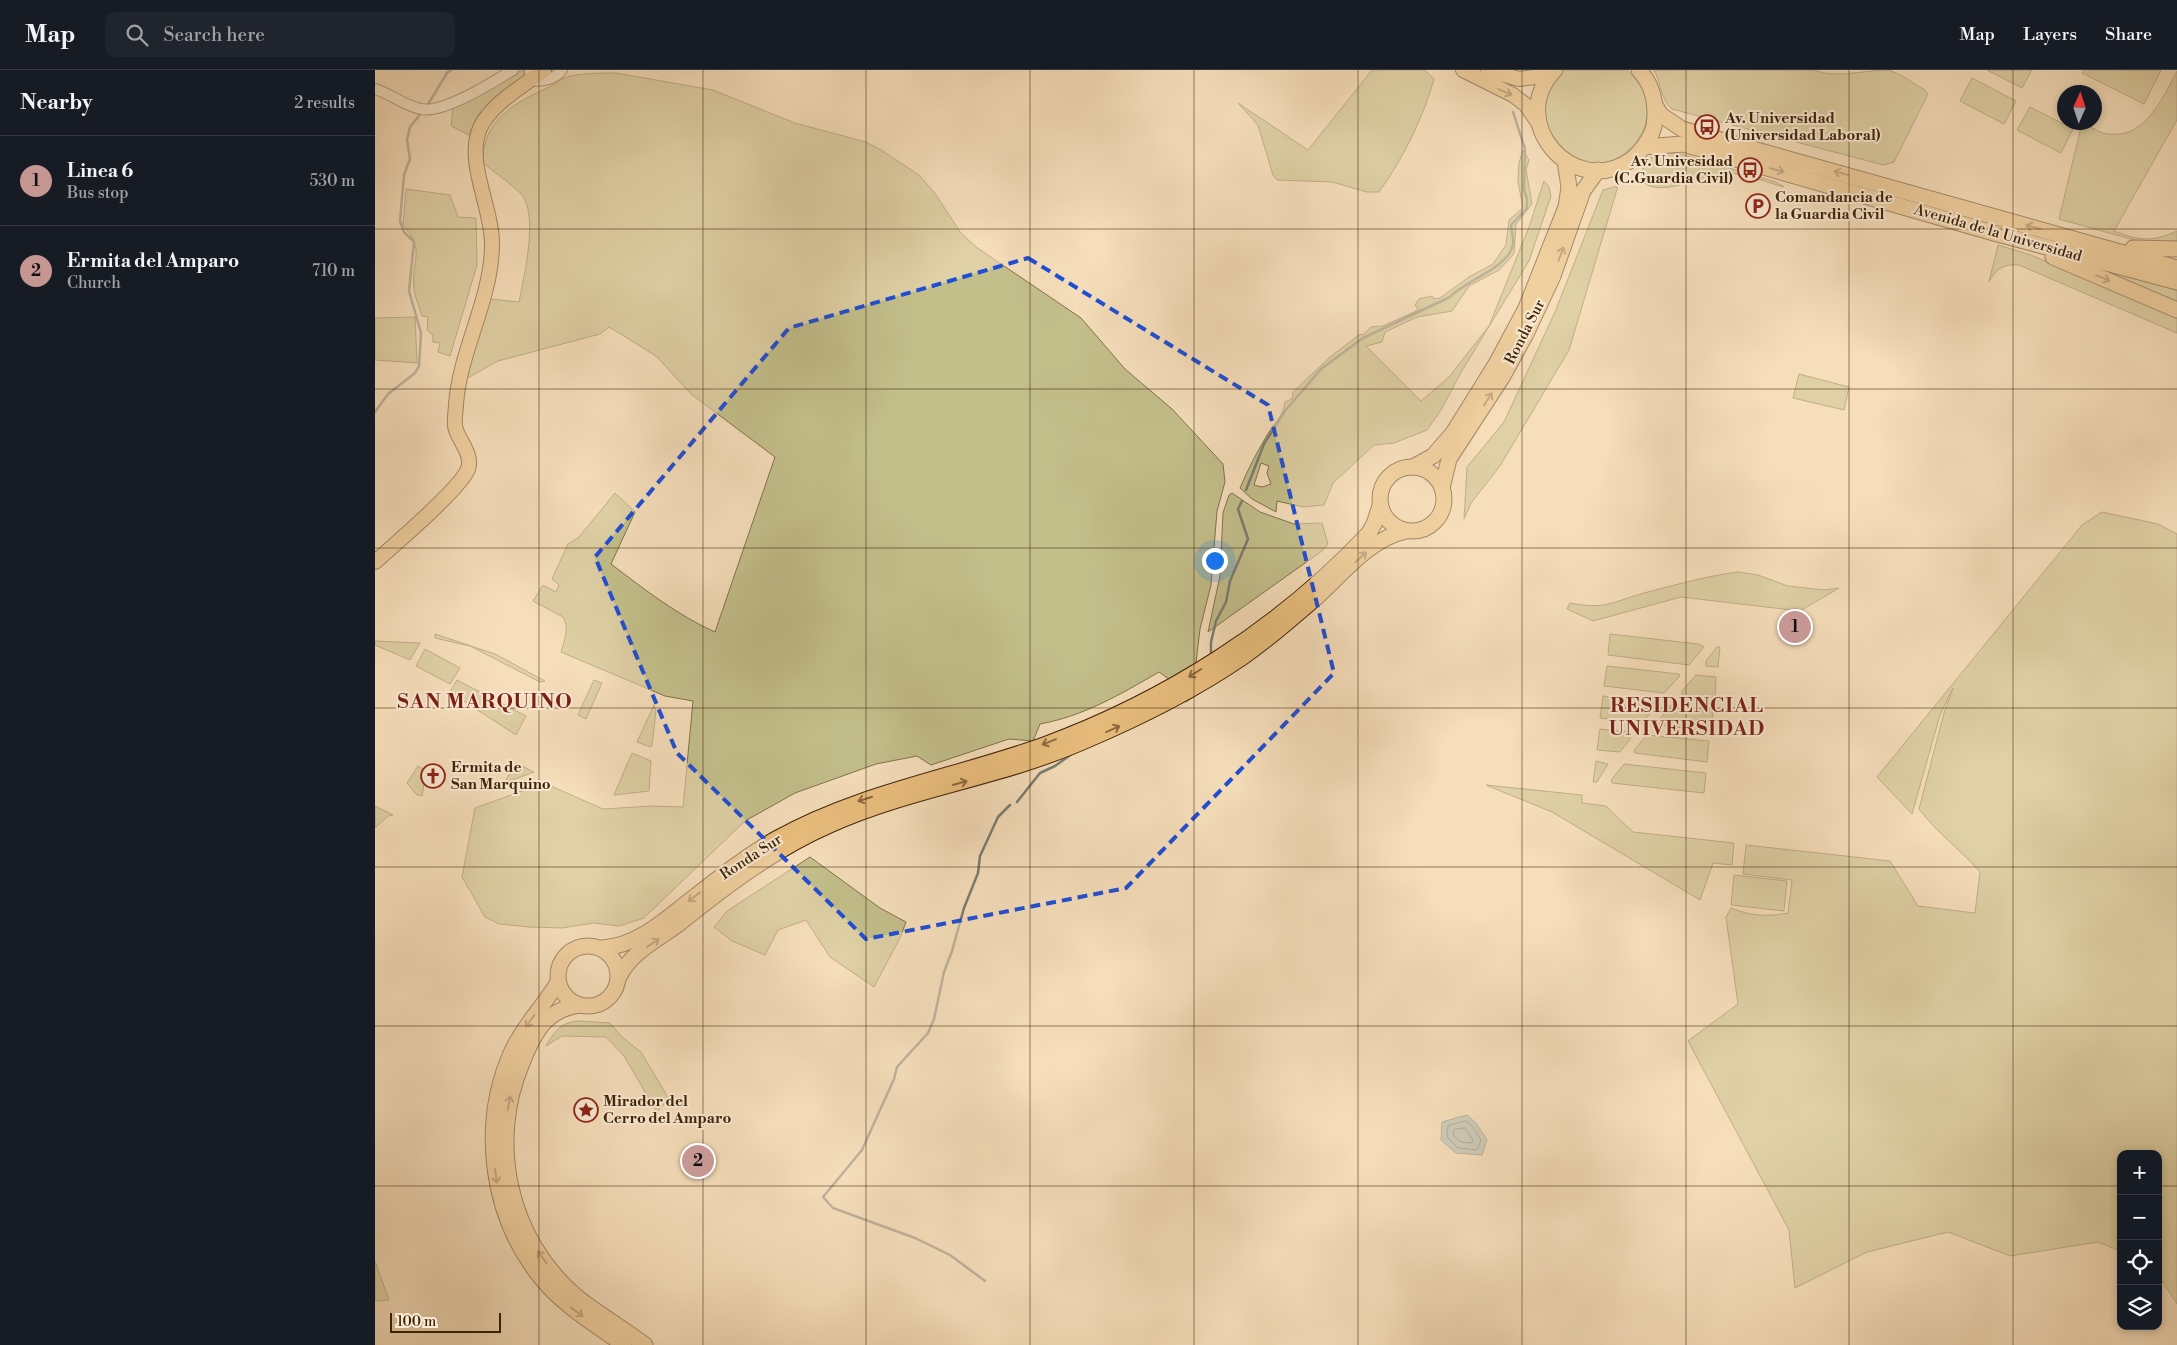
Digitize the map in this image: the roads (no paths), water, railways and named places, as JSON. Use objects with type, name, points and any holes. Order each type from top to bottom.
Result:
[{"type":"highway","points":[[1552,73],[1540,94],[1537,109],[1539,124],[1545,141],[1557,156],[1572,166],[1590,170],[1609,170],[1626,163],[1645,147],[1653,131],[1655,105],[1650,85],[1639,70]]},
{"type":"highway","name":"Avenida de la Universidad","points":[[1655,105],[1661,115],[1682,129],[2177,268]]},
{"type":"highway","name":"Avenida de la Universidad","points":[[1645,147],[1673,143],[1693,147],[1994,233],[2177,282]]},
{"type":"highway","name":"Ronda Sur","points":[[1413,467],[1439,451],[1457,427],[1496,364],[1526,308],[1566,207],[1569,187],[1565,161]]},
{"type":"highway","name":"Ronda Sur","points":[[1443,488],[1449,459],[1498,383],[1526,334],[1553,276],[1583,192],[1598,170]]},
{"type":"highway","points":[[1994,233],[2177,310]]},
{"type":"highway","points":[[2080,240],[2147,250],[2177,249]]},
{"type":"highway","points":[[912,790],[1006,770],[1077,744],[1158,708],[1302,610],[1376,544],[1391,535],[1406,531],[1424,530],[1438,518],[1443,509],[1443,488],[1431,473],[1413,467],[1399,469],[1385,480],[1374,524],[1362,540],[1240,651]]},
{"type":"highway","points":[[1380,506],[1389,522],[1406,531]]},
{"type":"highway","name":"Ronda Sur","points":[[602,948],[629,943],[653,929],[718,879],[776,839],[848,804],[912,790]]},
{"type":"highway","name":"Ronda Sur","points":[[619,977],[625,965],[633,956],[657,940],[737,878],[785,847],[832,824],[912,790]]},
{"type":"highway","points":[[580,1005],[566,996],[559,982],[559,966],[569,952],[584,946],[602,948],[614,960],[619,977],[617,985],[608,998],[594,1005],[567,1006],[551,1015],[538,1032],[516,1078],[508,1107],[505,1139],[510,1189],[526,1231],[538,1253],[555,1275],[577,1296],[645,1345]]},
{"type":"highway","points":[[559,982],[528,1024],[513,1050],[500,1087],[493,1142],[496,1179],[501,1203],[513,1233],[541,1279],[565,1302],[624,1345]]},
{"type":"main road","points":[[375,562],[453,489],[468,470],[469,460],[466,448],[455,429],[457,392],[460,373],[488,278],[492,247],[488,206],[476,164],[476,143],[481,127],[496,107],[530,73],[544,70]]},
{"type":"main road","points":[[1463,70],[1513,95],[1526,105],[1539,124]]},
{"type":"main road","points":[[1488,70],[1519,79],[1552,73]]},
{"type":"street","points":[[375,89],[424,110],[447,105],[513,70]]},
{"type":"street","points":[[530,73],[540,82],[559,74],[562,70]]},
{"type":"water","points":[[1467,1115],[1476,1123],[1487,1140],[1482,1155],[1456,1153],[1441,1140],[1442,1122]]},
{"type":"waterway","points":[[427,106],[447,73],[451,70]]},
{"type":"waterway","points":[[375,412],[388,394],[415,373],[419,366],[421,333],[409,291],[414,242],[404,232],[400,221],[404,175],[410,159],[407,140],[410,127],[422,112]]},
{"type":"waterway","points":[[1246,490],[1264,444],[1285,411],[1321,369],[1363,338],[1450,297],[1496,267],[1510,252],[1513,244],[1511,225],[1527,208],[1524,190],[1525,149],[1513,112]]},
{"type":"waterway","points":[[1211,655],[1211,642],[1216,621],[1226,602],[1230,581],[1248,539],[1238,509],[1242,501]]},
{"type":"waterway","points":[[1186,701],[1200,692]]},
{"type":"waterway","points":[[1137,725],[1170,709]]},
{"type":"waterway","points":[[1017,802],[1040,773],[1055,766],[1073,753]]},
{"type":"waterway","points":[[985,1281],[950,1255],[915,1238],[833,1208],[823,1197],[862,1150],[894,1079],[897,1067],[928,1033],[934,1019],[944,972],[964,908],[978,873],[980,856],[998,817],[1010,805]]},
{"type":"place","name":"Av. Universidad (Universidad Laboral)","points":[[1707,127]]},
{"type":"place","name":"Av. Univesidad (C.Guardia Civil)","points":[[1750,170]]},
{"type":"place","name":"Comandancia de la Guardia Civil","points":[[1758,206]]},
{"type":"place","name":"Linea 6","points":[[1795,627]]},
{"type":"place","name":"Ermita de San Marquino","points":[[433,776]]},
{"type":"place","name":"Mirador del Cerro del Amparo","points":[[586,1110]]},
{"type":"place","name":"Ermita del Amparo","points":[[698,1161]]},
{"type":"district","name":"SAN MARQUINO","points":[[485,702]]},
{"type":"district","name":"RESIDENCIAL UNIVERSIDAD","points":[[1687,718]]}]
